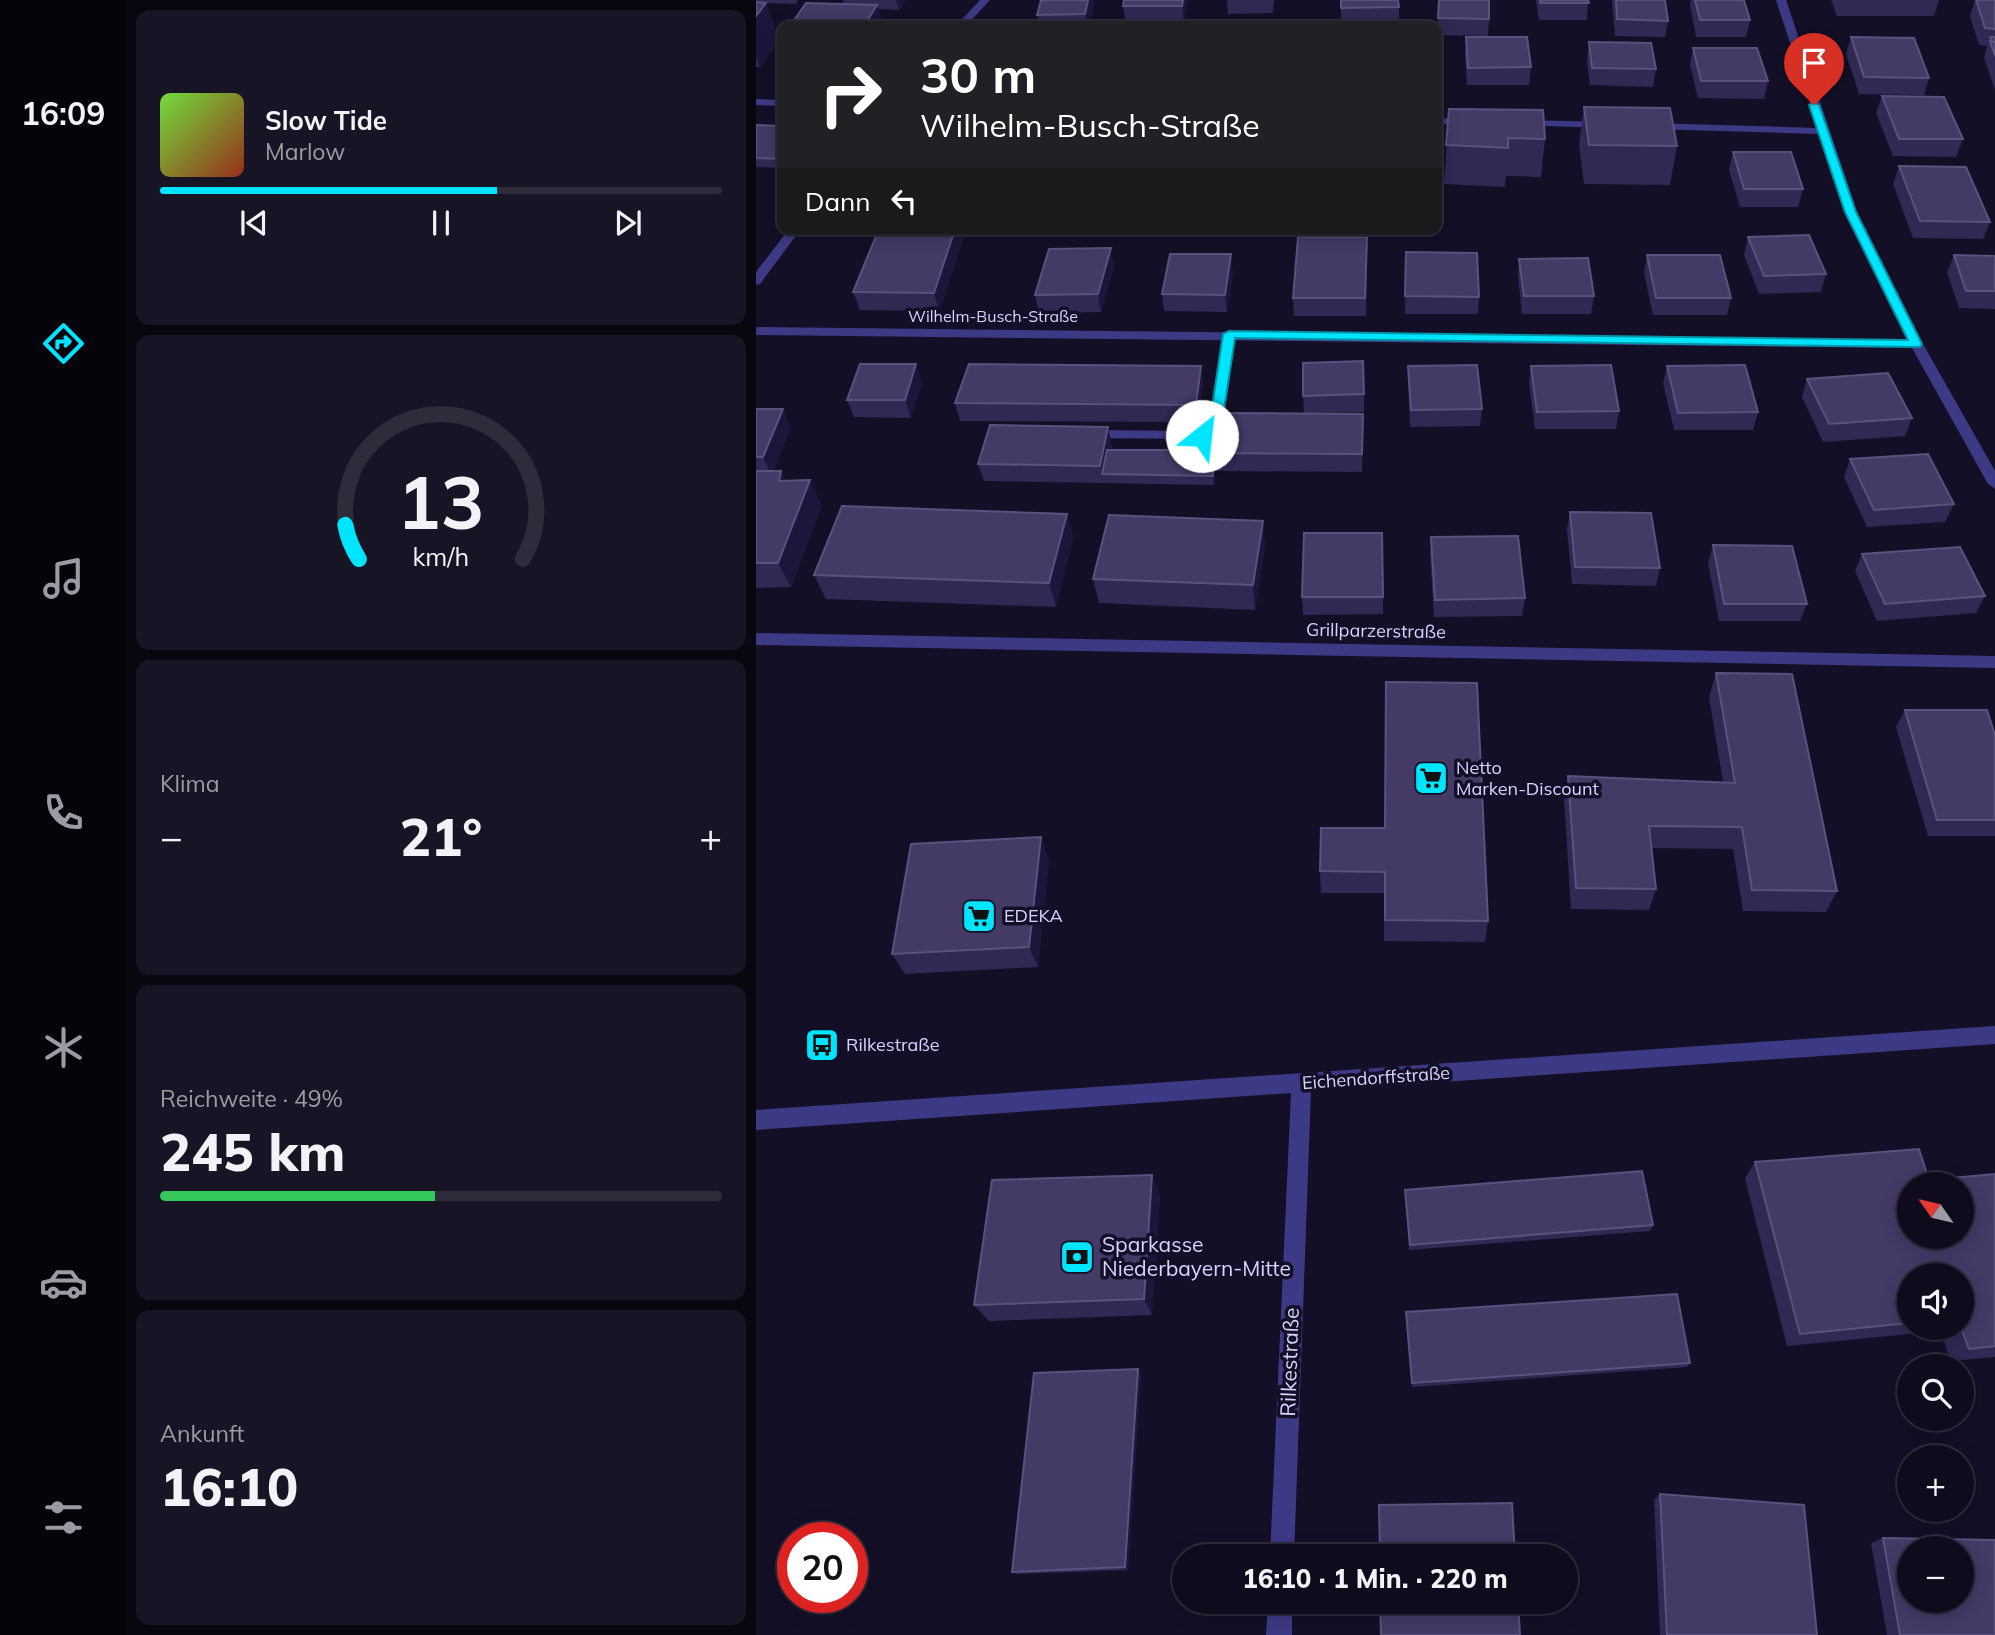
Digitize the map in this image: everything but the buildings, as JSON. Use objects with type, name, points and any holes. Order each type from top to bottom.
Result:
[{"type":"street","points":[[966,21],[985,0]]},
{"type":"street","points":[[1781,0],[1822,131],[1851,212],[1916,344],[1995,484]]},
{"type":"street","points":[[756,102],[777,103]]},
{"type":"street","points":[[1442,121],[1492,122]]},
{"type":"street","points":[[1506,123],[1616,125]]},
{"type":"street","points":[[1643,126],[1822,131]]},
{"type":"street","points":[[756,281],[790,235]]},
{"type":"street","name":"Wilhelm-Busch-Straße","points":[[756,331],[1229,334],[1916,344]]},
{"type":"street","points":[[1070,434],[1202,436],[1217,416],[1229,334]]},
{"type":"street","name":"Grillparzerstraße","points":[[756,639],[1995,662]]},
{"type":"street","name":"Eichendorffstraße","points":[[756,1120],[1995,1035]]},
{"type":"street","name":"Rilkestraße","points":[[1282,1544],[1301,1084]]},
{"type":"street","points":[[1279,1635],[1280,1614]]},
{"type":"place","name":"Netto Marken-Discount","points":[[1431,778]]},
{"type":"place","name":"EDEKA","points":[[979,916]]},
{"type":"place","name":"Rilkestraße","points":[[822,1045]]},
{"type":"place","name":"Sparkasse Niederbayern-Mitte","points":[[1077,1257]]},
{"type":"route","points":[[1202,436],[1217,416],[1229,334],[1916,344],[1851,212],[1814,105]]}]
